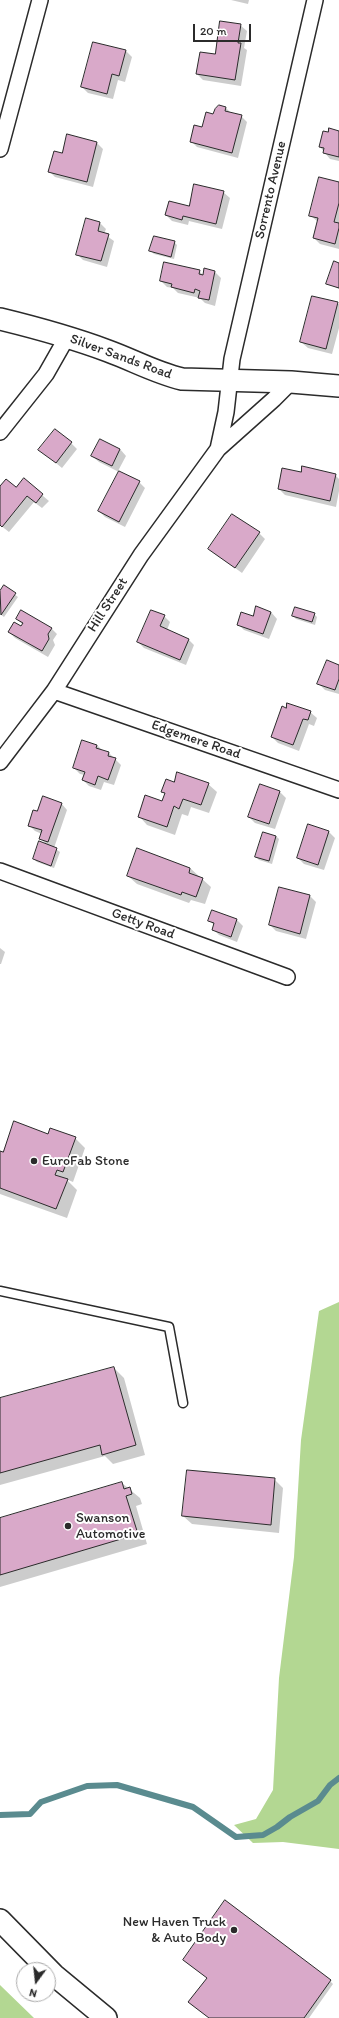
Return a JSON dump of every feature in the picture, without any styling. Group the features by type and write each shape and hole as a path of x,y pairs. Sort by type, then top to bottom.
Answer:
{"main road":[{"name":"Silver Sands Road","path":"0,319 67,337 110,352 165,375 182,379 291,382 339,386"},
{"path":"0,1920 54,1975 106,2018"}],"street":[{"path":"0,146 40,0"},
{"name":"Sorrento Avenue","path":"230,381 232,359 315,0"},
{"path":"0,432 46,374 67,337"},
{"name":"Hill Street","path":"218,449 226,412 230,381"},
{"name":"Hill Street","path":"0,762 54,690 141,555 218,449 274,400 291,382"},
{"name":"Edgemere Road","path":"54,690 339,790"},
{"name":"Getty Road","path":"0,871 287,977"}],"lane":[{"path":"0,1291 169,1327 183,1403"}],"green space":[{"path":"339,1302 339,1849 283,1842 253,1843 234,1825 256,1819 273,1790 279,1678 294,1557 301,1440 319,1311"},
{"path":"0,1985 34,2018 0,2018"}],"building":[{"path":"220,21 241,24 238,43 241,43 235,80 196,74 200,52 215,54"},
{"path":"93,42 126,50 119,76 112,74 107,94 81,87"},
{"path":"219,105 226,107 225,111 242,115 232,153 190,142 194,125 202,127 206,112 213,114"},
{"path":"329,128 339,131 339,157 323,153 324,148 319,147 323,131 328,132"},
{"path":"67,134 97,142 87,182 48,172 54,151 62,153"},
{"path":"319,177 339,182 339,203 334,222 339,223 339,228 335,244 313,238 318,218 309,216"},
{"path":"194,184 224,191 216,224 183,216 182,220 165,215 169,201 189,206"},
{"path":"86,218 100,222 98,231 109,234 101,261 76,255"},
{"path":"154,236 175,241 171,257 149,251"},
{"path":"334,261 339,263 339,288 326,284"},
{"path":"164,262 200,270 199,274 203,275 204,268 215,271 209,300 198,298 200,291 195,289 194,293 171,287 172,284 160,281"},
{"path":"312,296 338,302 326,349 300,342"},
{"path":"55,429 72,442 56,463 38,450"},
{"path":"100,439 120,449 112,466 91,456"},
{"path":"302,466 336,474 330,501 278,489 282,468 301,472"},
{"path":"119,471 140,481 119,522 98,511"},
{"path":"24,478 43,494 36,503 27,496 2,527 0,525 0,486 6,479 16,487"},
{"path":"232,514 260,532 235,568 208,549"},
{"path":"4,585 16,593 1,615 0,591"},
{"path":"256,606 271,612 263,634 237,625 241,612 253,616"},
{"path":"295,607 315,613 312,622 292,616"},
{"path":"21,610 52,628 48,634 49,639 42,651 8,632 14,622 21,626 23,623 16,619"},
{"path":"151,610 165,615 160,626 189,639 180,660 137,642"},
{"path":"327,660 339,665 339,679 335,690 317,684"},
{"path":"287,703 311,711 308,720 303,719 293,745 271,737 282,706 286,708"},
{"path":"82,740 97,745 96,748 109,752 108,756 116,758 108,780 98,776 95,785 82,780 85,772 73,768"},
{"path":"177,772 209,783 201,805 183,799 179,809 174,806 167,827 138,817 145,795 162,801 165,793 161,792 166,779 174,782"},
{"path":"260,784 280,791 269,824 248,817"},
{"path":"43,796 62,803 48,842 39,839 42,830 28,826 33,810 37,811"},
{"path":"308,824 329,831 318,865 297,858"},
{"path":"263,832 276,836 269,861 255,857"},
{"path":"39,841 57,848 51,866 33,859"},
{"path":"137,848 190,868 189,873 203,878 196,897 182,892 181,895 127,876"},
{"path":"279,887 310,895 300,934 269,925"},
{"path":"212,910 237,919 231,937 212,930 214,923 208,921"},
{"name":"EuroFab Stone","path":"14,1121 48,1134 50,1128 76,1137 63,1172 57,1170 55,1175 68,1179 56,1209 0,1188 0,1151 3,1152"},
{"path":"114,1367 136,1445 102,1455 100,1445 0,1473 0,1398"},
{"path":"187,1470 275,1478 271,1525 182,1516"},
{"name":"Swanson Automotive","path":"122,1482 124,1489 130,1487 132,1494 126,1496 138,1534 0,1575 0,1518"},
{"name":"New Haven Truck & Auto Body","path":"225,1900 331,1980 304,2018 209,2018 188,2002 207,1978 183,1960"}],"waterway":[{"path":"0,1815 30,1814 41,1802 87,1786 117,1785 193,1807 236,1837 263,1835 318,1801 330,1785 339,1778"}],"place":[{"name":"EuroFab Stone","path":"34,1161"},
{"name":"Swanson Automotive","path":"68,1526"},
{"name":"New Haven Truck & Auto Body","path":"234,1930"}]}
